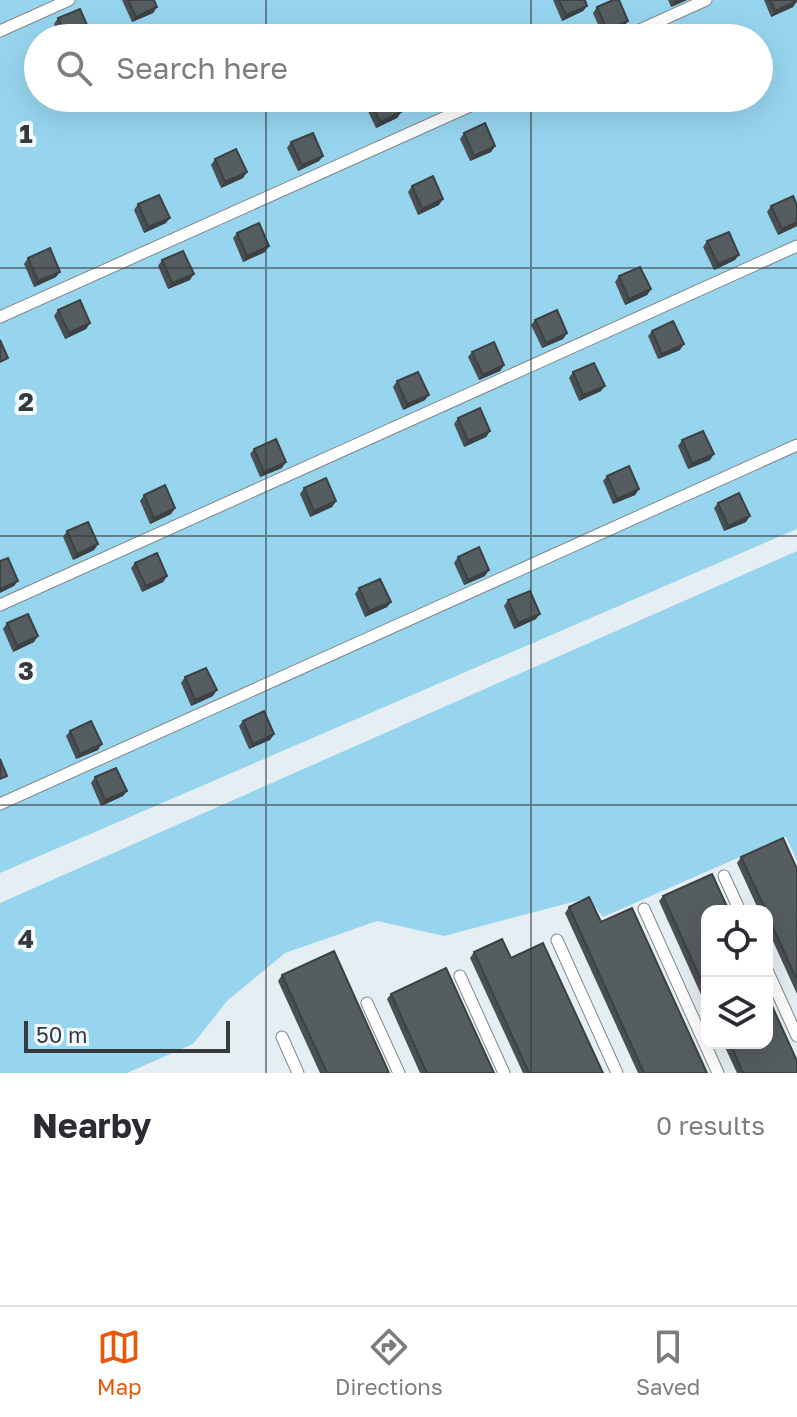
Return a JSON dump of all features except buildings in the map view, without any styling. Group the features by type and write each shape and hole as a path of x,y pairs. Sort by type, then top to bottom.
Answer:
{"lane":[{"path":"0,31 69,0"},
{"path":"653,24 706,0"},
{"path":"0,317 457,112"},
{"path":"0,605 797,246"},
{"path":"0,804 797,445"},
{"path":"724,876 737,905"},
{"path":"644,909 718,1073"},
{"path":"557,940 617,1073"},
{"path":"460,976 504,1073"},
{"path":"770,977 797,1036"},
{"path":"367,1003 399,1073"},
{"path":"282,1037 298,1073"}],"shaded area":[{"path":"0,0 797,0 797,529 0,873"},
{"path":"797,551 797,861 786,837 603,917 588,898 444,936 377,921 285,953 227,1001 193,1044 127,1073 0,1073 0,903"}]}
